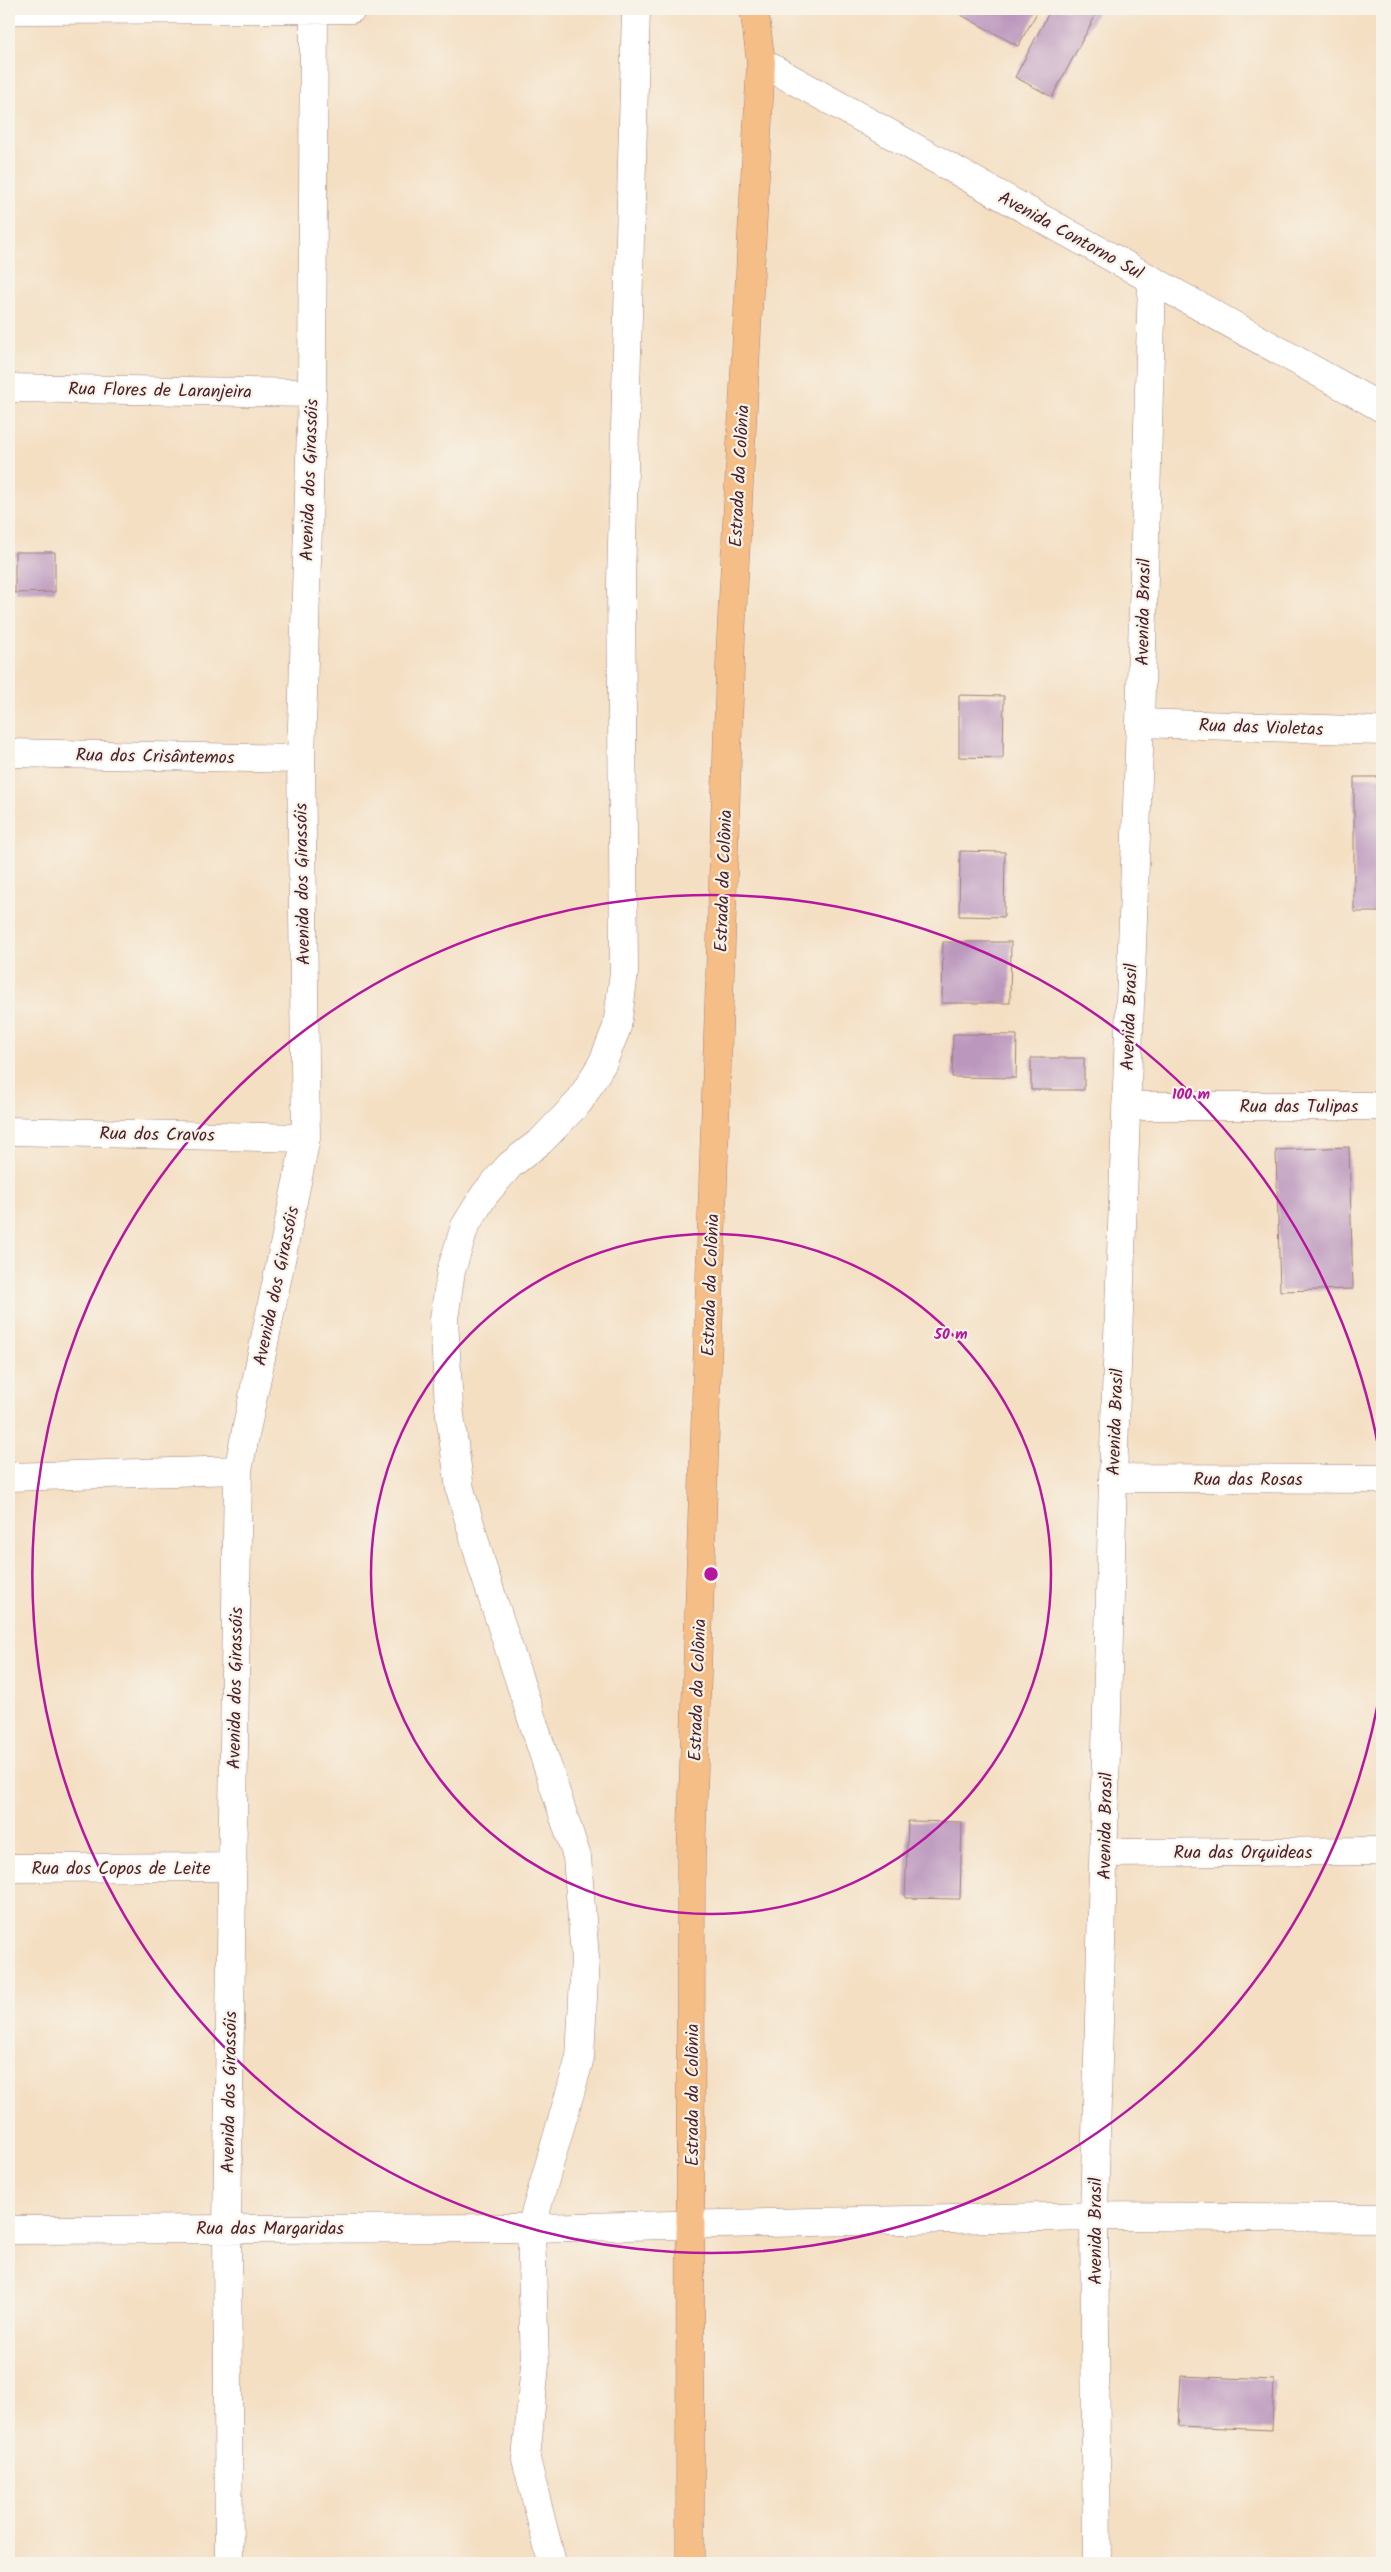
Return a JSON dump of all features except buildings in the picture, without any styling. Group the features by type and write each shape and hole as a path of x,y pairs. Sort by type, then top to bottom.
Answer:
{"main road":[{"name":"Estrada da Colônia","path":"690,2563 693,1798 731,637 761,62 754,9"}],"street":[{"name":"Avenida dos Girassóis","path":"229,2563 227,2228 238,1470 306,1138 301,759 312,393 314,9"},
{"path":"9,10 352,9"},
{"path":"552,2563 526,2459 535,2365 531,2228 580,2058 585,1958 577,1857 483,1569 460,1489 449,1407 444,1319 450,1271 465,1226 485,1194 510,1165 541,1141 579,1102 603,1062 617,1027 624,972 621,582 636,9"},
{"name":"Avenida Contorno Sul","path":"761,62 1382,408"},
{"name":"Avenida Brasil","path":"1096,2563 1094,2216 1105,1853 1113,1478 1140,723 1152,280"},
{"name":"Rua Flores de Laranjeira","path":"9,388 312,393"},
{"name":"Rua das Violetas","path":"1140,723 1382,731"},
{"name":"Rua dos Crisântemos","path":"9,753 301,759"},
{"name":"Rua das Tulipas","path":"1126,1106 1382,1106"},
{"name":"Rua dos Cravos","path":"9,1130 306,1138"},
{"path":"9,1477 238,1470"},
{"name":"Rua das Rosas","path":"1113,1478 1382,1479"},
{"name":"Rua das Orquideas","path":"1105,1853 1382,1851"},
{"name":"Rua dos Copos de Leite","path":"9,1868 233,1867"},
{"name":"Rua das Margaridas","path":"9,2230 531,2228 1094,2216 1382,2218"}]}
